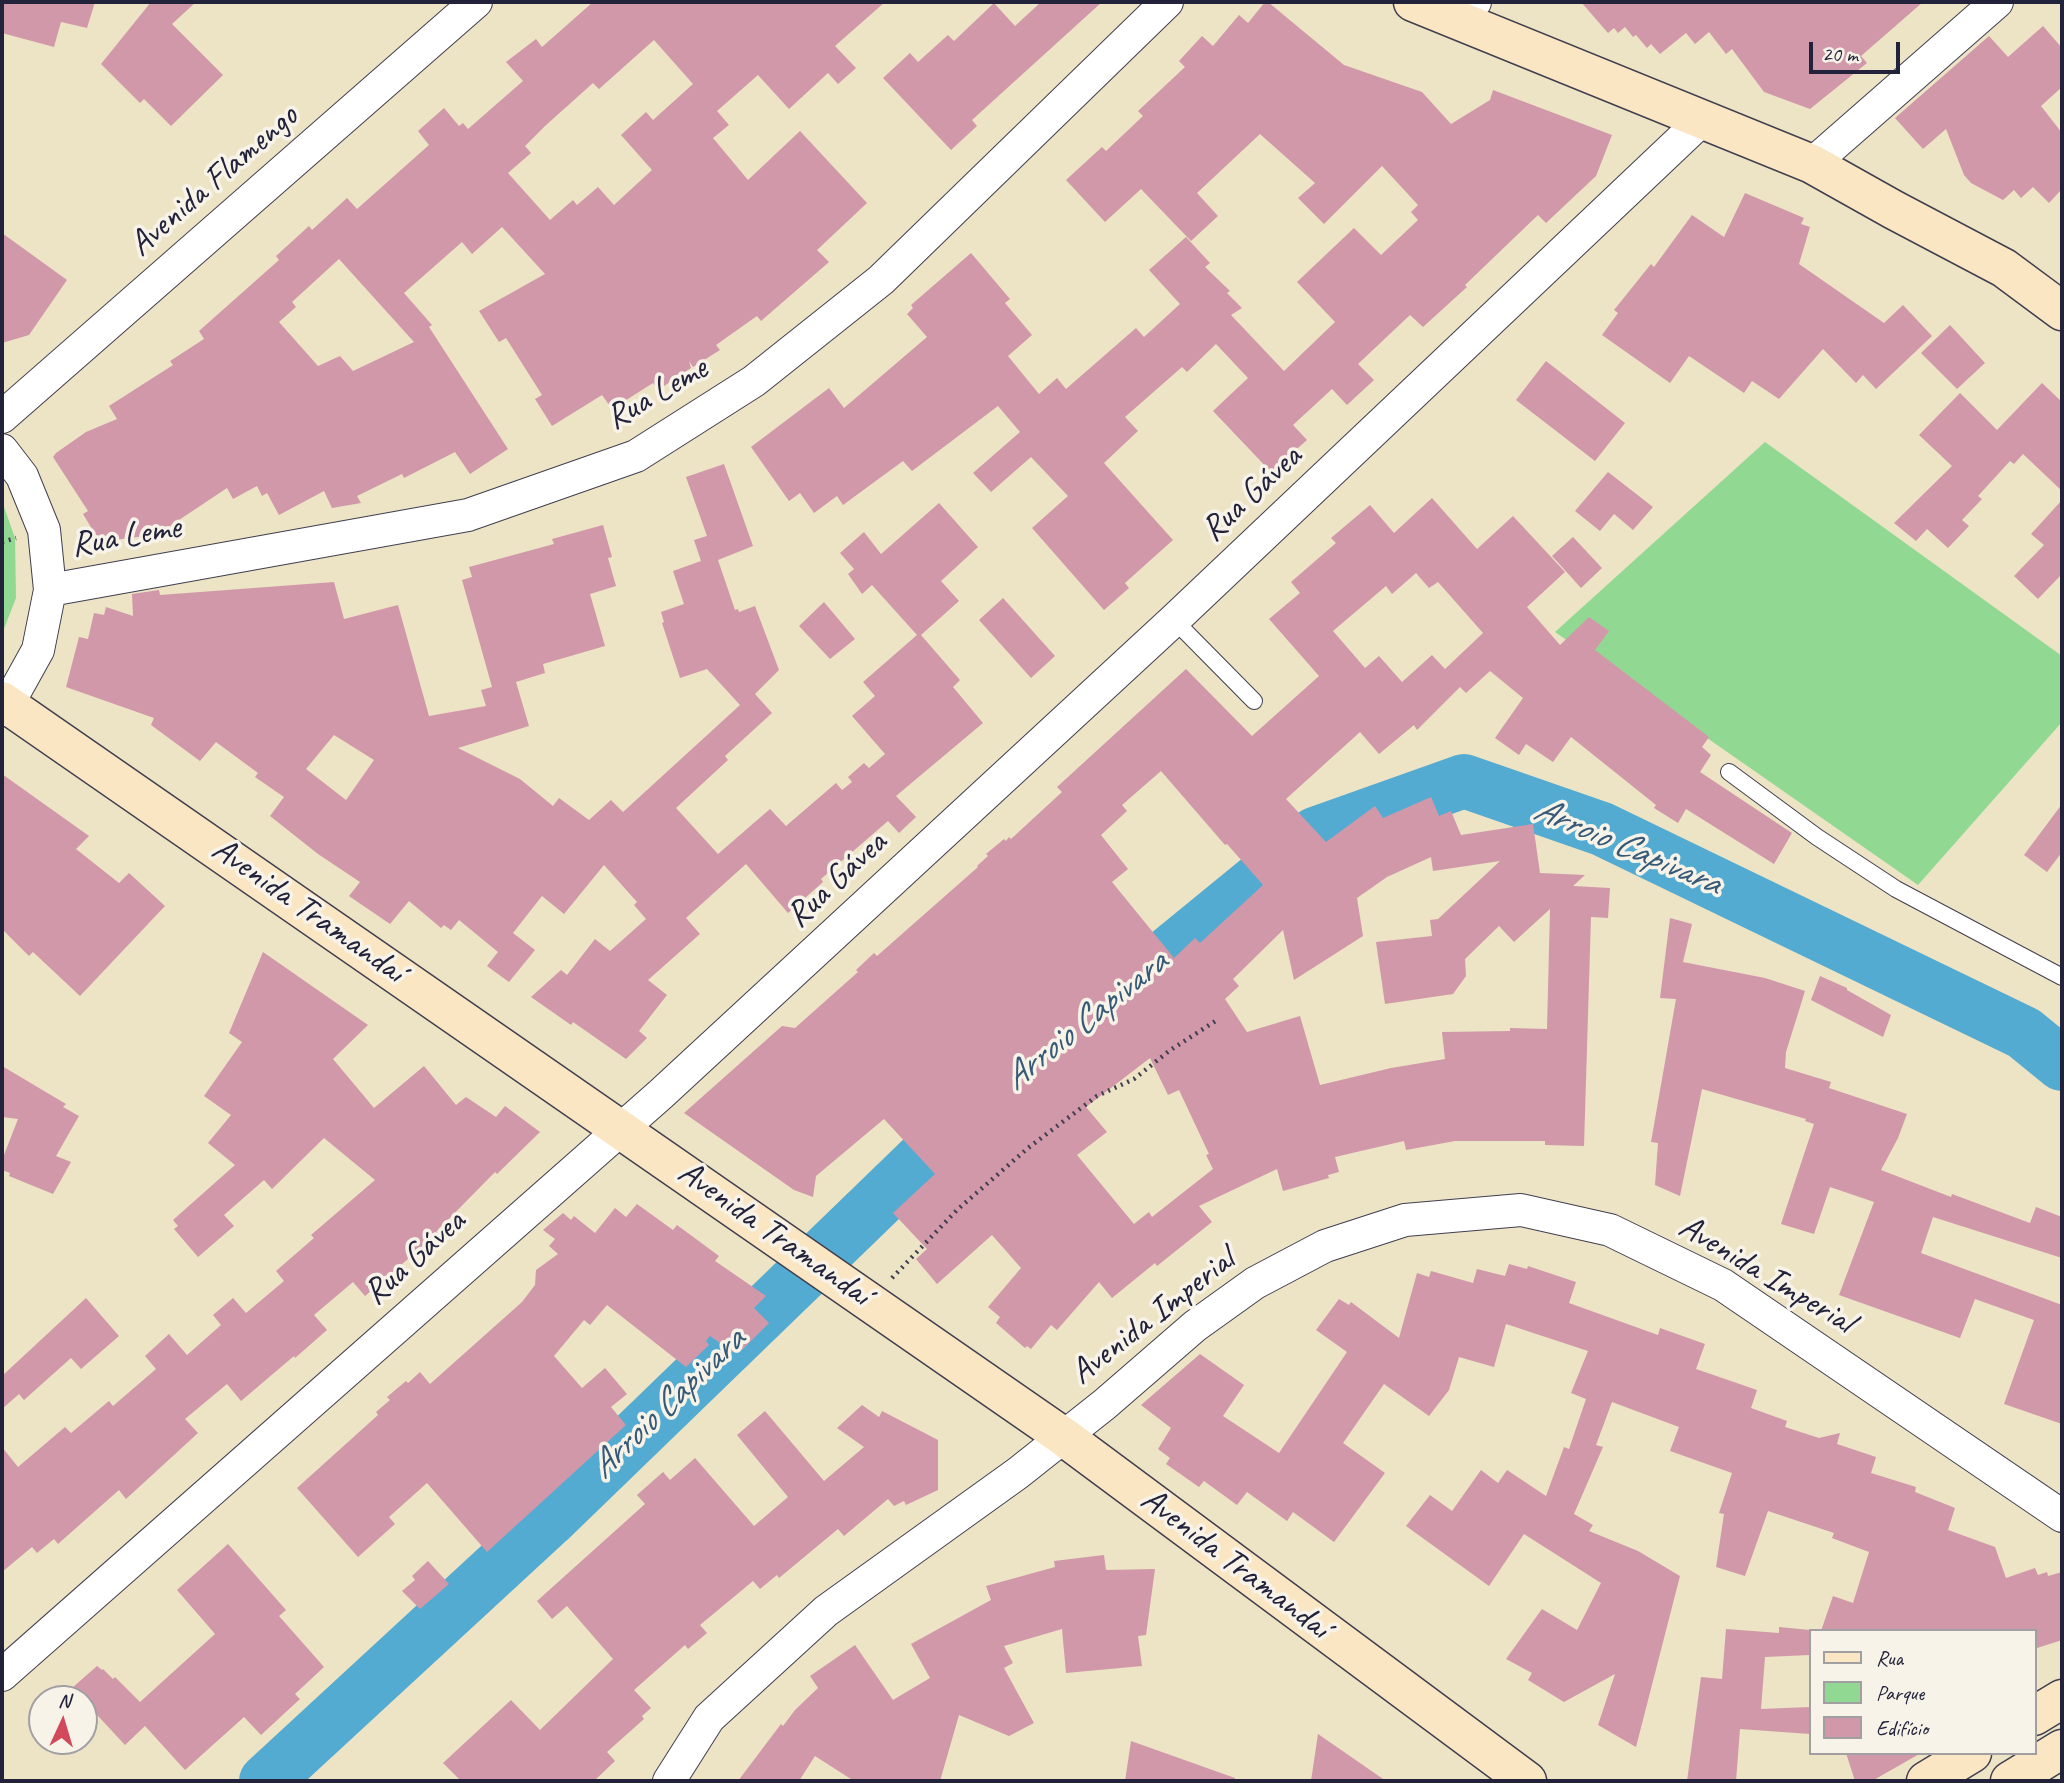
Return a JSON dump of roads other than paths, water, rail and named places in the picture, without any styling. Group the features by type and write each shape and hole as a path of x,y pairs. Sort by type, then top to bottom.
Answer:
{"main road":[{"path":"1413,2 1466,10 1812,164 2004,268 2062,311"},
{"name":"Avenida Tramandaí","path":"3,702 1064,1437 1527,1781"},
{"path":"2036,1715 2062,1699"},
{"path":"2010,1781 2062,1749"},
{"path":"1926,1781 1969,1755"}],"street":[{"name":"Avenida Flamengo","path":"2,417 476,2"},
{"name":"Rua Leme","path":"50,590 468,515 636,456 754,381 881,281 1167,2"},
{"path":"1812,164 1997,2"},
{"name":"Rua Gávea","path":"2,1675 662,1094 1174,620 1704,118"},
{"path":"2,450 22,476 44,530 50,590 38,650 3,702"},
{"name":"Avenida Imperial","path":"669,1781 709,1718 826,1611 1018,1473 1105,1404 1195,1326 1255,1283 1325,1246 1405,1220 1521,1210 1610,1230 1723,1285 2062,1516"}],"lane":[{"path":"1174,620 1254,701"},
{"path":"1729,772 1817,837 1896,889 2062,977"}],"waterway":[{"name":"Arroio Capivara","path":"1112,1000 1315,834 1464,781 1602,829 2024,1033 2062,1064"},
{"name":"Arroio Capivara","path":"266,1781 549,1520 951,1131 978,1109"}]}
